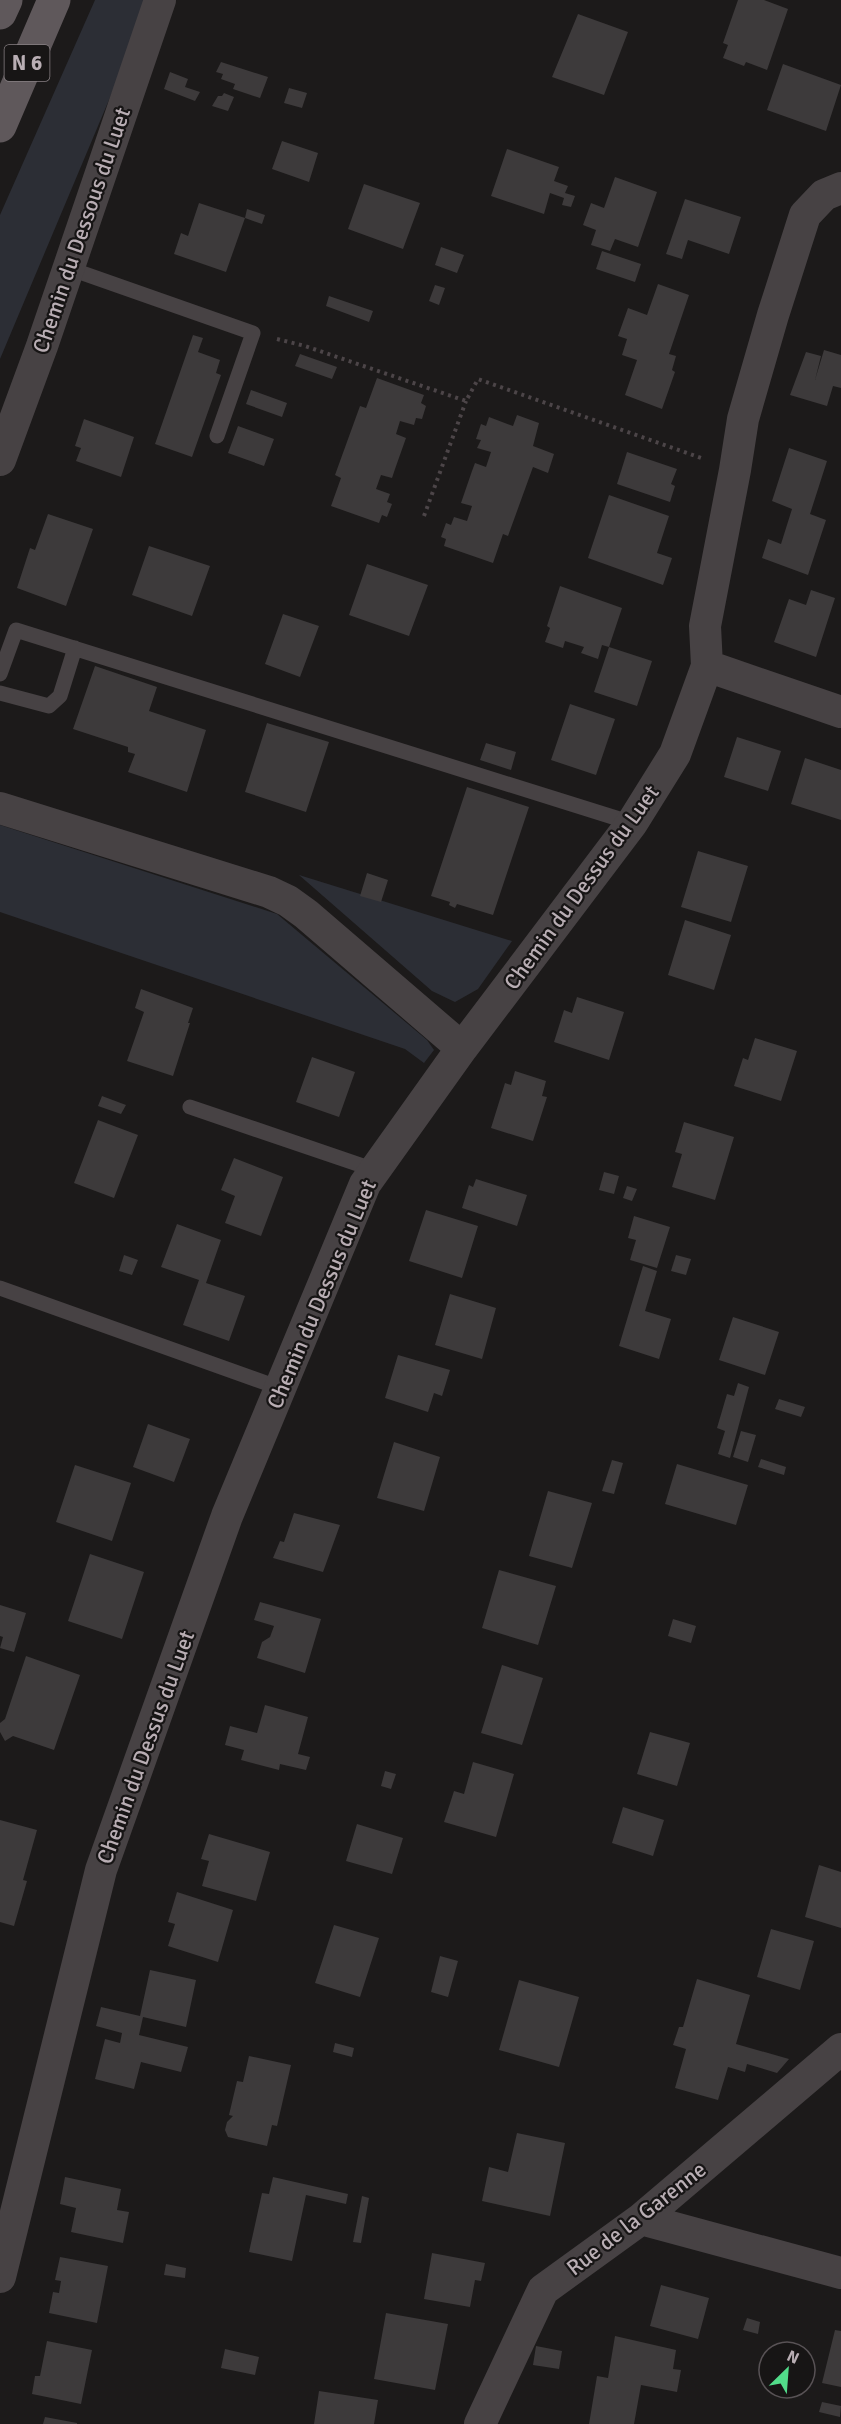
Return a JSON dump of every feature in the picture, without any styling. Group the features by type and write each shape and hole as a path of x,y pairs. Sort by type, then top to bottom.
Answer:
{"main road":[{"name":"N 6","path":"0,13 6,0"},
{"name":"N 6","path":"0,126 54,0"}],"street":[{"name":"Chemin du Dessous du Luet","path":"0,460 160,0"},
{"name":"Chemin du Dessus du Luet","path":"0,2277 101,1870 227,1516 365,1184 462,1048 632,823 675,754 707,666 705,626 743,419 805,215 824,195 841,188"},
{"path":"707,666 841,712"},
{"path":"0,808 269,892 288,901 462,1048"},
{"name":"Rue de la Garenne","path":"480,2424 543,2290 641,2219 841,2049"},
{"path":"641,2219 841,2273"}],"lane":[{"path":"68,268 253,333 217,436"},
{"path":"0,674 16,630 632,823"},
{"path":"0,693 49,706 60,696 75,648"},
{"path":"190,1107 375,1170"},
{"path":"0,1288 280,1388"}],"path":[{"path":"253,333 305,346 466,401"},
{"path":"424,516 466,401 478,379 735,470"}],"shaded area":[{"path":"95,0 151,0 0,359 0,215"},
{"path":"0,825 277,914 427,1040 434,1050 424,1063 405,1049 0,912"},
{"path":"299,875 512,941 478,989 455,1002 432,991"}],"building":[{"path":"738,0 764,0 788,9 767,70 746,62 744,66 723,58 728,45 723,43"},
{"path":"578,14 628,32 604,95 552,77"},
{"path":"221,62 268,77 260,98 233,89 235,84 221,79 223,74 216,72"},
{"path":"783,64 841,85 826,131 767,110"},
{"path":"170,72 188,79 185,87 200,92 195,101 164,89"},
{"path":"289,88 307,93 302,108 284,103"},
{"path":"224,93 234,97 228,111 212,106 218,96"},
{"path":"282,141 318,153 309,182 272,169"},
{"path":"507,149 559,167 554,181 568,186 565,193 575,196 571,207 562,205 564,198 550,193 544,214 491,196"},
{"path":"615,177 657,192 638,247 615,239 610,251 591,245 596,230 583,225 591,203 604,208"},
{"path":"364,184 420,203 403,249 348,229"},
{"path":"685,199 741,217 729,254 688,240 682,259 666,254"},
{"path":"199,203 245,218 226,272 174,254 181,233 188,236"},
{"path":"247,209 265,215 262,224 245,218"},
{"path":"441,247 464,255 457,273 435,265"},
{"path":"602,251 641,264 635,282 596,269"},
{"path":"658,284 689,295 669,354 676,356 672,370 675,372 662,409 625,395 637,360 622,355 627,339 618,336 628,308 647,315"},
{"path":"435,285 445,288 439,305 429,301"},
{"path":"329,296 373,311 369,322 326,306"},
{"path":"193,335 203,338 198,352 220,360 216,373 221,375 192,457 155,444"},
{"path":"824,350 841,355 841,388 833,386 827,406 790,395 806,352 821,356 815,380"},
{"path":"300,354 337,367 332,379 295,366"},
{"path":"377,378 424,395 421,403 426,406 422,419 416,418 414,425 400,421 396,434 406,438 392,478 381,475 376,489 390,494 387,502 392,504 387,517 382,515 379,523 331,506 341,478 335,475 360,406 366,408"},
{"path":"251,390 287,403 282,417 246,404"},
{"path":"517,415 539,423 533,446 554,454 548,473 533,467 508,536 503,534 493,563 444,546 446,539 441,537 446,523 451,525 454,517 467,521 472,506 461,503 475,463 486,467 491,452 477,448 481,440 476,439 481,424 486,426 489,417 513,426"},
{"path":"84,419 134,437 121,477 76,461 81,448 75,446"},
{"path":"238,426 274,439 264,466 228,453"},
{"path":"789,448 827,461 810,514 826,520 808,575 762,558 768,539 781,544 792,509 772,501"},
{"path":"627,452 677,469 671,484 675,486 670,502 617,484"},
{"path":"609,495 669,516 657,553 672,558 663,585 588,558"},
{"path":"48,514 93,529 66,606 17,588 30,548 35,550"},
{"path":"149,546 210,566 192,616 132,595"},
{"path":"367,564 428,585 409,636 349,615"},
{"path":"560,586 622,608 609,647 602,645 598,659 581,653 584,647 565,641 563,648 545,642 550,628 547,626"},
{"path":"811,590 835,598 816,657 774,642 789,599 806,605"},
{"path":"283,614 319,626 300,677 265,664"},
{"path":"609,647 652,661 637,706 594,692"},
{"path":"95,666 157,687 149,711 206,730 187,792 128,772 135,754 128,752 128,747 73,729"},
{"path":"570,704 615,719 596,775 551,760"},
{"path":"267,723 329,742 306,812 245,792"},
{"path":"737,737 781,751 768,791 724,777"},
{"path":"486,743 516,752 511,770 480,760"},
{"path":"805,758 841,770 841,820 791,804"},
{"path":"467,787 529,807 493,915 457,904 455,908 449,905 450,902 431,896"},
{"path":"698,851 748,866 731,922 681,907"},
{"path":"367,873 388,880 381,902 360,896"},
{"path":"685,920 731,935 714,990 668,975"},
{"path":"141,989 193,1008 173,1076 127,1061 144,1012 135,1008"},
{"path":"577,997 624,1012 609,1060 554,1042 564,1010 572,1013"},
{"path":"755,1038 797,1051 781,1101 734,1086 743,1058 748,1060"},
{"path":"312,1057 355,1072 339,1117 296,1102"},
{"path":"515,1071 546,1081 542,1096 547,1097 533,1141 491,1128 505,1083 511,1085"},
{"path":"102,1096 126,1105 121,1114 98,1106"},
{"path":"98,1120 138,1135 114,1198 74,1183"},
{"path":"684,1122 734,1137 715,1200 672,1187 682,1154 675,1152"},
{"path":"234,1158 283,1177 261,1236 225,1223 235,1196 221,1190"},
{"path":"604,1172 619,1176 614,1194 599,1190"},
{"path":"476,1179 527,1195 517,1226 462,1208 469,1185 473,1187"},
{"path":"627,1186 637,1189 632,1201 623,1198"},
{"path":"426,1210 478,1226 462,1278 409,1261"},
{"path":"634,1216 670,1227 657,1268 630,1260 636,1240 628,1238"},
{"path":"177,1224 221,1240 206,1283 245,1296 229,1341 183,1325 199,1280 161,1267"},
{"path":"124,1255 138,1260 132,1275 119,1271"},
{"path":"676,1255 691,1259 686,1275 671,1271"},
{"path":"643,1266 657,1271 645,1311 671,1319 659,1359 619,1346"},
{"path":"450,1294 496,1308 482,1359 435,1345"},
{"path":"733,1317 779,1332 765,1375 719,1360"},
{"path":"398,1355 450,1370 442,1396 434,1393 428,1412 385,1398"},
{"path":"738,1383 749,1387 730,1458 718,1454 725,1431 717,1428 727,1394 734,1396"},
{"path":"779,1399 805,1407 801,1417 775,1409"},
{"path":"148,1424 190,1439 174,1482 133,1467"},
{"path":"741,1431 756,1435 748,1462 733,1457"},
{"path":"394,1442 440,1457 424,1511 377,1498"},
{"path":"761,1459 786,1467 784,1475 758,1467"},
{"path":"612,1460 623,1463 614,1494 602,1491"},
{"path":"677,1464 748,1485 736,1525 665,1504"},
{"path":"75,1465 131,1483 112,1541 56,1522"},
{"path":"548,1491 592,1503 572,1568 529,1556"},
{"path":"294,1513 340,1525 323,1572 273,1558 280,1541 284,1542"},
{"path":"90,1554 144,1572 122,1639 68,1621"},
{"path":"499,1570 556,1586 538,1645 482,1628"},
{"path":"260,1602 321,1619 305,1673 257,1658 262,1642 270,1637 274,1626 254,1620"},
{"path":"0,1605 26,1613 14,1652 0,1648 3,1637 0,1636"},
{"path":"673,1619 696,1626 691,1643 668,1636"},
{"path":"26,1656 80,1675 54,1750 13,1736 5,1741 0,1732 0,1723 5,1719"},
{"path":"502,1665 543,1678 522,1745 481,1733"},
{"path":"265,1705 308,1717 298,1754 310,1757 306,1770 280,1764 279,1770 241,1760 244,1750 225,1745 230,1726 257,1733"},
{"path":"650,1732 690,1743 677,1786 637,1774"},
{"path":"473,1762 514,1774 496,1837 444,1822 454,1791 464,1794"},
{"path":"385,1771 396,1774 391,1789 381,1786"},
{"path":"623,1807 664,1820 653,1856 612,1843"},
{"path":"0,1820 37,1830 23,1880 27,1881 14,1926 0,1922"},
{"path":"357,1824 403,1838 392,1874 346,1861"},
{"path":"209,1834 270,1852 256,1901 202,1886 209,1861 201,1859"},
{"path":"819,1865 841,1872 841,1928 805,1917"},
{"path":"177,1892 233,1910 218,1962 168,1946 175,1924 168,1922"},
{"path":"334,1925 379,1938 360,1997 315,1983"},
{"path":"771,1929 814,1941 800,1990 757,1977"},
{"path":"440,1956 458,1961 448,1997 431,1992"},
{"path":"150,1970 196,1980 186,2027 143,2017 139,2035 188,2047 181,2072 141,2062 134,2089 95,2079 105,2039 120,2043 122,2033 96,2026 101,2007 140,2016"},
{"path":"697,1979 750,1995 736,2044 789,2059 777,2073 747,2064 745,2072 728,2067 718,2100 675,2088 686,2049 673,2045 679,2027 683,2027"},
{"path":"519,1980 579,1997 559,2067 499,2050"},
{"path":"335,2043 354,2048 352,2057 333,2052"},
{"path":"249,2056 291,2065 277,2126 272,2125 267,2146 228,2137 225,2130 227,2122 233,2116 229,2115 237,2081 243,2082"},
{"path":"517,2133 565,2143 550,2216 482,2201 489,2167 508,2172"},
{"path":"65,2177 121,2189 117,2210 129,2212 123,2243 71,2232 76,2208 60,2204"},
{"path":"273,2177 348,2194 346,2204 306,2195 292,2261 249,2252 262,2193 269,2194"},
{"path":"362,2196 369,2198 361,2243 353,2242"},
{"path":"432,2253 485,2263 481,2281 475,2280 470,2307 424,2299"},
{"path":"60,2257 108,2266 97,2323 49,2313 53,2292 59,2293 61,2281 55,2280"},
{"path":"166,2264 186,2268 185,2278 164,2275"},
{"path":"661,2285 709,2298 698,2339 650,2326"},
{"path":"386,2313 448,2324 435,2390 374,2379"},
{"path":"747,2318 760,2322 758,2334 743,2330"},
{"path":"835,2330 841,2331 841,2387 822,2383"},
{"path":"615,2336 676,2350 673,2369 681,2370 677,2392 641,2385 634,2424 589,2424 597,2376 608,2378"},
{"path":"47,2341 92,2350 81,2404 32,2394 35,2376 40,2376"},
{"path":"536,2346 562,2351 559,2369 533,2365"},
{"path":"225,2349 259,2357 255,2375 221,2368"},
{"path":"319,2391 378,2400 374,2424 314,2424"},
{"path":"822,2402 841,2406 840,2417 819,2412"},
{"path":"45,2417 77,2423 77,2424 43,2424"}]}
